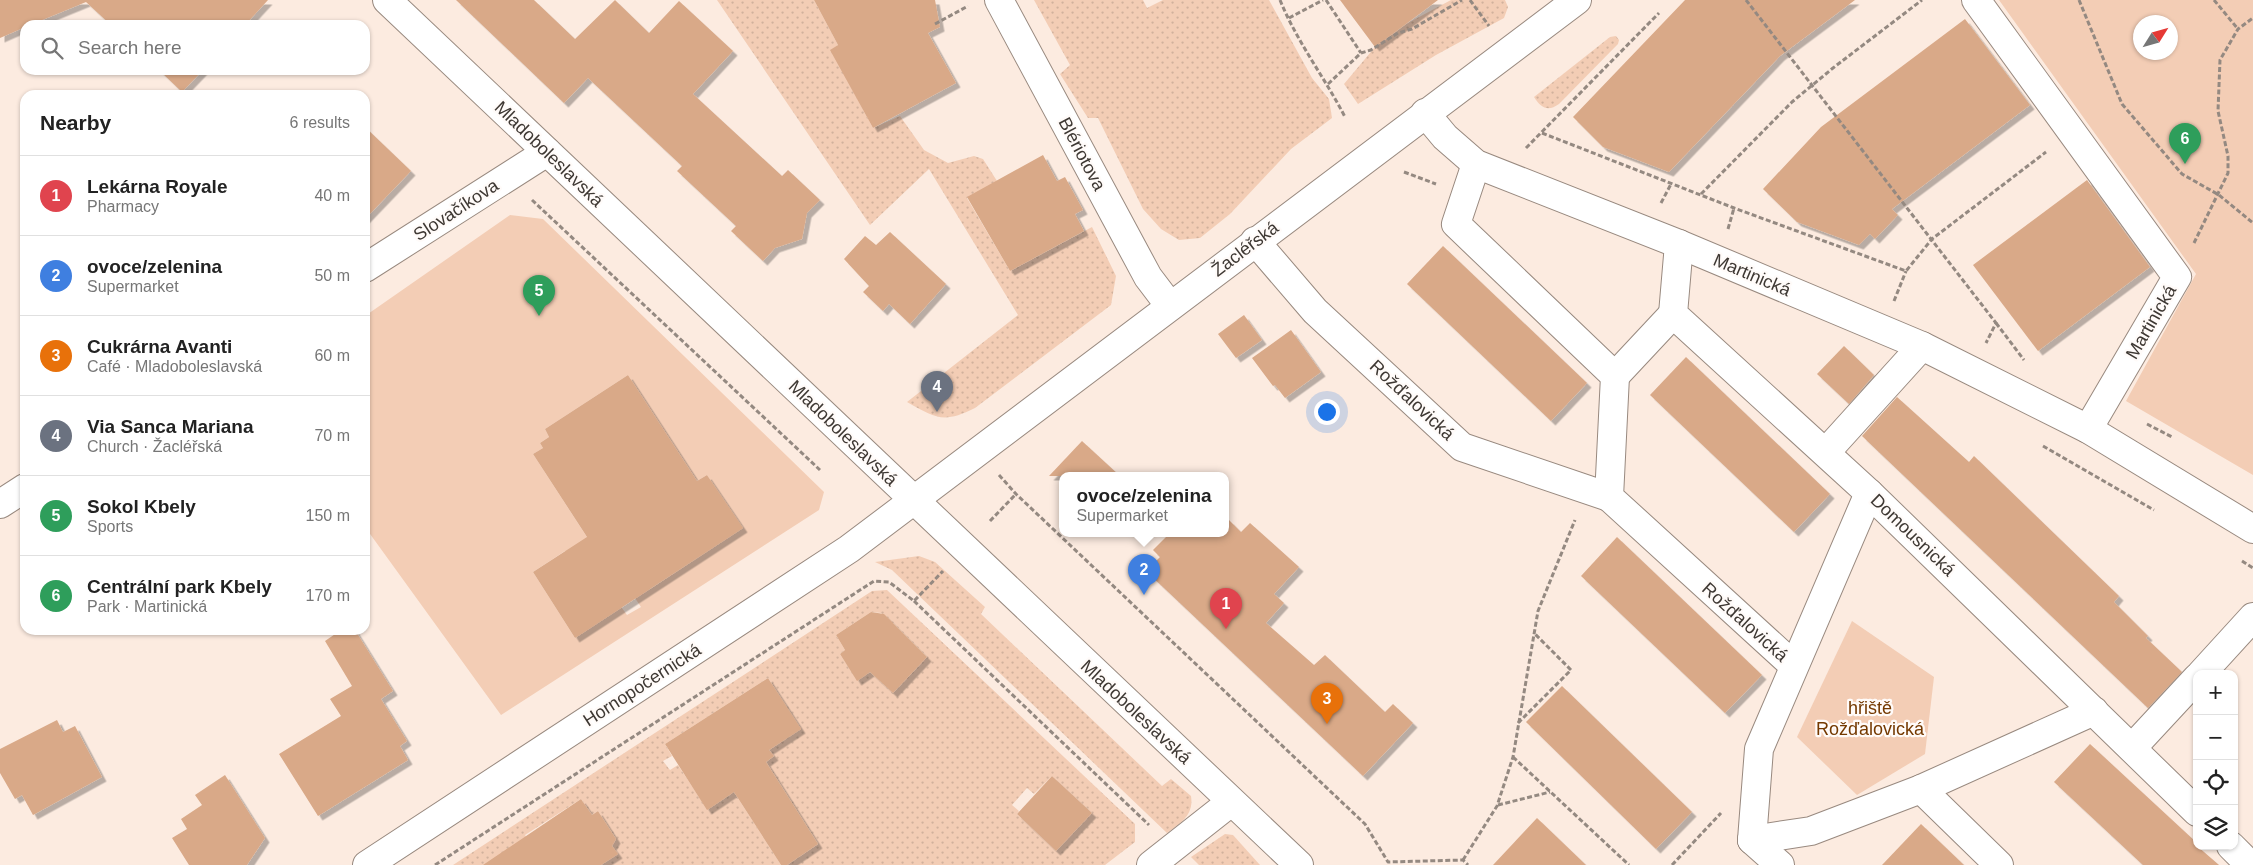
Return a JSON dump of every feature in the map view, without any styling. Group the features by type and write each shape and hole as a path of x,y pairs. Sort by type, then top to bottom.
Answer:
{"street":[{"name":"Mladoboleslavská","path":"388,0 1299,865"},
{"name":"Žacléřská","path":"913,500 1577,0"},
{"name":"Martinická","path":"1976,0 2176,277 2088,429"},
{"name":"Blériotova","path":"987,1 1148,277 1170,306"},
{"name":"Martinická","path":"1425,113 1445,137 1476,164 1679,244 1922,346 2088,429 2253,529"},
{"name":"Slovačíkova","path":"370,265 547,152"},
{"path":"1476,164 1456,224 1615,376"},
{"name":"Rožďalovická","path":"1255,242 1315,311 1462,447 1598,493 1793,666"},
{"path":"1598,493 1615,376 1674,314 1679,244"},
{"name":"Domousnická","path":"1674,314 1826,452 2193,808"},
{"path":"1826,452 1922,346"},
{"path":"0,504 20,491"},
{"path":"1752,840 1759,749 1793,666 1869,493"},
{"name":"Hornopočernická","path":"367,865 849,548 913,500"},
{"path":"2205,670 2253,617"},
{"path":"2132,748 2193,682"},
{"path":"1752,840 1811,831 1921,789 2094,711"},
{"path":"1921,789 1999,865"},
{"path":"1151,865 1231,802"},
{"path":"1752,840 1780,865"},
{"path":"2235,850 2250,865"}],"path":[{"path":"1280,0 1304,49 1328,84 1346,117"},
{"path":"1289,18 1325,0 1361,53"},
{"path":"1328,84 1361,53 1371,50 1398,33 1412,28 1462,0"},
{"path":"1470,0 1491,29"},
{"path":"1746,0 1996,323 1973,371"},
{"path":"1701,194 1812,85 1922,0"},
{"path":"2079,0 2122,104 2182,174 2218,195 2253,223"},
{"path":"2214,0 2238,29"},
{"path":"935,24 987,1"},
{"path":"1520,154 1658,13"},
{"path":"2176,277 2228,173 2228,156 2218,111 2220,60 2238,29 2253,18"},
{"path":"1542,133 1734,208 1906,271 1932,238 2072,132"},
{"path":"1664,197 1671,184"},
{"path":"529,198 820,470"},
{"path":"1730,222 1734,208"},
{"path":"2040,444 2159,513"},
{"path":"998,474 1059,535"},
{"path":"1463,860 1497,806 1513,756 1538,611 1598,493"},
{"path":"990,522 1016,494"},
{"path":"1061,537 1365,824 1388,862 1463,860 1468,865"},
{"path":"2236,558 2253,568"},
{"path":"914,601 946,568"},
{"path":"435,865 874,581 889,582 914,601 1155,831"},
{"path":"1518,724 1571,670 1534,633"},
{"path":"1513,756 1629,865"},
{"path":"1497,806 1550,792"},
{"path":"1672,865 1722,812"}],"green space":[{"path":"717,0 814,0 838,45 831,50 873,128 900,116 924,150 948,163 974,156 983,159 997,181 967,198 1010,271 1092,227 1116,276 1111,305 975,408 955,416 940,417 925,412 907,402 1018,315 929,169 870,225"},
{"path":"1034,0 1143,0 1147,8 1163,0 1269,0 1312,78 1329,99 1332,118 1291,149 1230,214 1200,238 1179,240 1161,229 1143,209 1098,118 1088,118 1060,74 1070,65"},
{"path":"1451,0 1505,0 1508,7 1504,18 1436,55 1358,104 1344,84 1375,47 1406,24"},
{"path":"1999,0 2253,0 2253,475 2126,401 2196,274"},
{"path":"1616,36 1619,40 1618,44 1559,104 1551,108 1545,108 1537,101 1534,97 1610,37"},
{"path":"510,215 543,219 824,492 819,510 501,715 370,534 370,313","holes":["628,375 697,481 707,475 742,528 650,589 631,592 641,607 627,615 617,601 575,638 533,572 565,551 596,551 533,454 543,448 540,443 549,437 545,429"]},
{"path":"919,556 935,562 985,607 981,614 1162,786 1171,779 1191,796 1190,808 1182,822 1167,833 892,570 875,562"},
{"path":"887,590 1135,824 1135,842 1105,865 787,865 818,844 766,762 774,756 769,750 800,729 768,678 665,744 672,756 663,761 670,770 678,765 707,809 734,792 781,865 601,865 617,854 612,846 616,839 598,811 592,815 581,799 525,835 536,853 487,865 453,865 872,591","holes":["871,612 881,613 927,657 893,693 870,672 857,680 840,654 845,650 836,635","1052,776 1092,813 1056,851 1017,814 1019,811 1012,805 1027,788 1034,794"]},
{"name":"hřiště Rožďalovická","path":"1852,621 1934,677 1925,754 1857,795 1797,737"},
{"path":"1225,834 1233,835 1260,865 1199,865 1191,857"}],"building":[{"path":"0,0 268,0 250,20 106,20 86,2 42,20 20,20 20,29 0,38"},
{"path":"456,0 534,0 575,39 615,0 649,33 679,1 733,51 693,94 782,176 788,170 820,200 807,213 802,239 775,248 763,261 731,231 736,226 677,171 682,166 588,78 564,103"},
{"path":"814,0 935,0 940,27 928,33 956,83 873,128 830,50 838,45"},
{"path":"1340,0 1438,0 1375,47"},
{"path":"1685,0 1855,0 1780,56 1669,172 1603,147 1573,117"},
{"path":"1965,19 2030,105 1892,209 1898,215 1875,239 1870,234 1859,245 1797,222 1763,189 1821,127"},
{"path":"164,75 198,75 184,90 180,90"},
{"path":"370,132 411,171 370,214"},
{"path":"1043,155 1057,181 1065,177 1083,210 1075,214 1084,231 1010,271 967,197"},
{"path":"2087,180 2150,267 2038,351 1973,265"},
{"path":"890,232 946,284 910,324 889,304 883,311 863,292 869,286 844,259 865,236 876,245"},
{"path":"1443,246 1587,383 1551,421 1407,284"},
{"path":"1244,315 1262,340 1236,358 1218,334"},
{"path":"1291,330 1321,372 1285,398 1275,385 1273,386 1252,358"},
{"path":"1844,346 1874,375 1849,404 1817,374"},
{"path":"1686,357 1830,494 1794,532 1650,395"},
{"path":"628,375 697,481 707,475 743,528 575,638 533,572 587,537 533,454 543,448 540,443 549,437 545,429"},
{"path":"1897,397 1969,462 1974,456 2119,596 2114,602 2148,636 2146,638 2182,672 2148,708 1862,436"},
{"path":"1082,441 1116,472 1059,472 1059,476 1049,476"},
{"path":"1229,520 1241,532 1250,523 1299,567 1274,594 1284,603 1266,623 1314,665 1325,655 1385,712 1393,704 1413,723 1363,776 1146,571 1160,557 1153,550 1166,537 1229,537"},
{"path":"1617,537 1762,675 1725,713 1581,576"},
{"path":"871,612 884,614 927,657 893,693 870,672 857,681 840,654 845,650 836,635"},
{"path":"334,635 358,635 393,691 381,699 407,741 400,746 408,760 318,816 279,754 341,716 330,699 352,686 325,641"},
{"path":"768,678 801,729 769,750 774,756 766,762 818,844 787,865 781,865 734,792 707,810 665,744"},
{"path":"1562,686 1692,812 1656,849 1526,722"},
{"path":"57,720 63,732 75,726 102,777 33,815 22,795 15,799 0,773 0,749"},
{"path":"2090,744 2193,839 2193,850 2202,850 2219,865 2143,865 2054,782"},
{"path":"225,775 265,838 247,865 189,865 172,838 187,829 181,819 202,805 195,795"},
{"path":"1052,776 1092,813 1056,851 1017,814"},
{"path":"581,799 592,815 598,811 616,839 612,846 618,854 601,865 483,865"},
{"path":"1537,818 1586,865 1493,865"},
{"path":"1921,824 1964,865 1882,865"}],"place":[{"name":"Centrální park Kbely","path":"2185,164"},
{"name":"Sokol Kbely","path":"539,316"},
{"name":"Via Sanca Mariana","path":"937,412"},
{"name":"ovoce/zelenina","path":"1144,595"},
{"name":"Lekárna Royale","path":"1226,629"},
{"name":"Cukrárna Avanti","path":"1327,724"}]}
